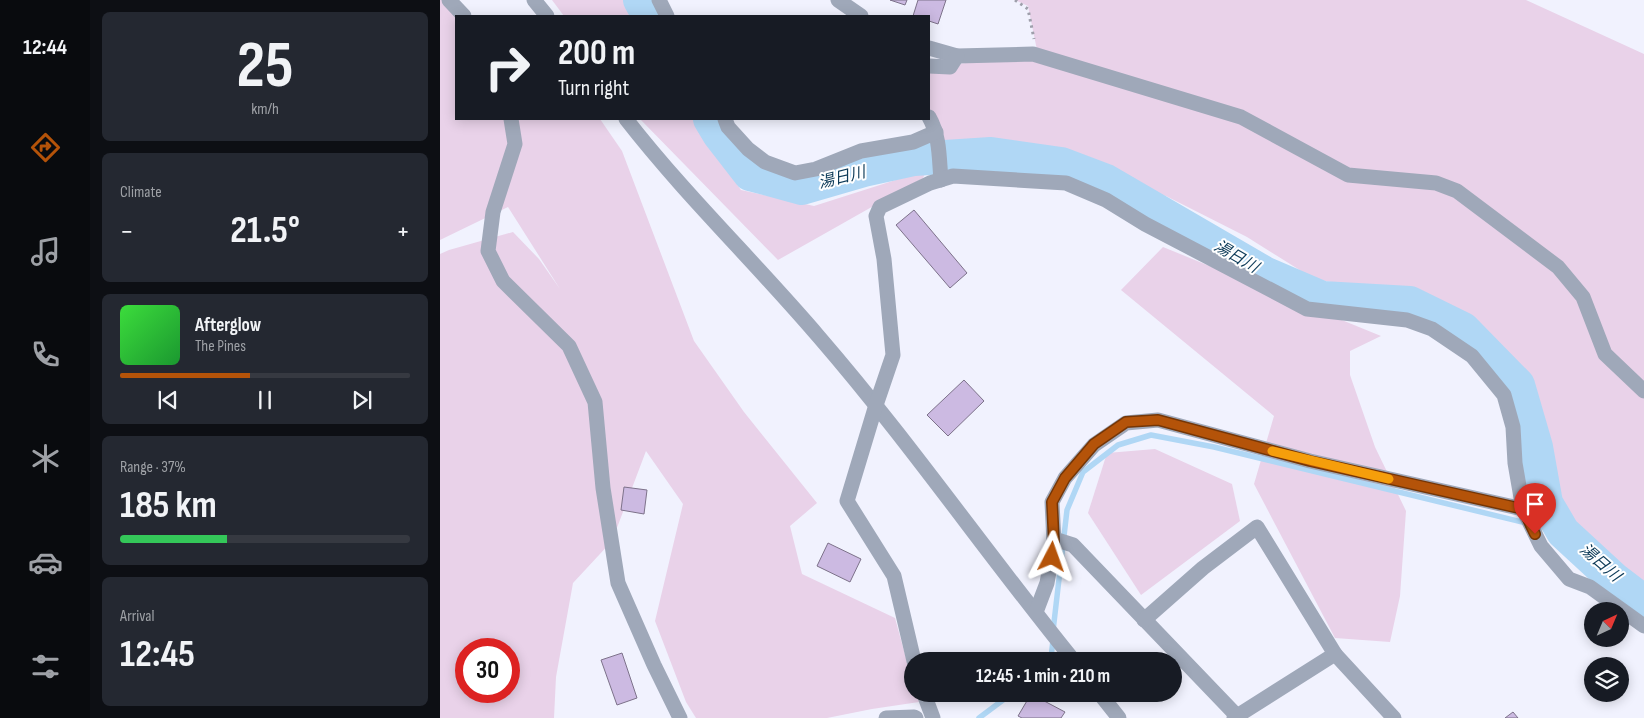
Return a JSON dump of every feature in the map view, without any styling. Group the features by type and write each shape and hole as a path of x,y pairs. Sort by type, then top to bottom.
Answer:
{"street":[{"path":"449,0 463,15"},
{"path":"534,0 546,15"},
{"path":"659,0 666,15"},
{"path":"838,0 860,15"},
{"path":"930,48 957,56 1032,54 1241,117 1348,175 1436,183 1457,191 1558,267 1583,297 1605,354 1644,391"},
{"path":"930,66 950,67 957,56"},
{"path":"930,119 936,132 941,180"},
{"path":"511,120 515,144 493,212 488,251 503,281 569,346 595,402 603,488 618,582 654,665 680,718"},
{"path":"627,120 658,160 818,336 876,405 1067,652"},
{"path":"725,120 728,127 748,148 765,162 795,173 816,169 861,151 913,142 936,132"},
{"path":"912,652 894,576 847,502 893,355 884,259 876,216 880,207 930,183 953,176 1066,183 1106,200 1145,224 1307,309 1407,320 1432,329 1472,356 1504,395 1513,427 1515,463 1523,509 1541,546 1570,580 1590,588 1644,626"},
{"path":"1036,612 1047,583 1054,539 1052,502 1065,478 1094,444 1126,422 1158,420 1310,461 1523,509"},
{"path":"1144,620 1204,568 1257,527 1335,654 1394,718"},
{"path":"1054,539 1073,546 1235,717 1335,654"},
{"path":"927,702 932,718"},
{"path":"1106,702 1119,718"},
{"path":"886,718 916,718"}],"path":[{"path":"1015,0 1028,9 1034,35 1032,54"}],"shaded area":[{"path":"440,0 451,0 456,15 455,120 601,120 622,151 694,341 744,412 817,503 790,526 802,574 895,618 904,652 904,702 919,702 827,718 696,718 686,702 655,621 683,504 646,451 612,541 573,583 556,677 554,718 440,718 440,254 513,232 539,259 560,289 508,207 440,240"},
{"path":"552,0 628,0 636,15 563,15"},
{"path":"1015,0 1526,0 1644,54 1644,588 1563,532 1527,375 1441,301 1314,279 1247,237 1166,196 946,152 930,119 930,67 1038,55 1028,6"},
{"path":"641,120 694,120 741,190 814,206 927,170 923,178 778,260"},
{"path":"1163,247 1381,336 1350,351 1350,375 1375,447 1406,511 1400,596 1390,642 1335,638 1254,484 1274,416 1121,290"},
{"path":"1155,449 1232,484 1240,521 1141,595 1088,513 1107,453"},
{"path":"1604,564 1644,593 1644,627 1629,616 1629,602 1610,602 1598,593"}],"building":[{"path":"890,0 907,0 905,5"},
{"path":"918,0 946,0 938,24 930,21 930,15 913,15"},
{"path":"914,210 967,273 950,288 896,225"},
{"path":"964,380 984,401 948,436 927,415"},
{"path":"624,487 647,490 644,514 621,510"},
{"path":"828,543 861,559 850,582 817,566"},
{"path":"622,653 637,698 617,705 601,660"},
{"path":"1026,702 1046,702 1065,712 1061,718 1022,718 1018,716"},
{"path":"1513,712 1518,718 1505,718"}],"waterway":[{"name":"湯日川","path":"640,0 648,15"},
{"name":"湯日川","path":"711,120 750,174 802,188 864,170 914,159 991,154 1061,164 1106,181 1266,274 1322,298 1410,303 1463,329 1518,385 1536,447 1546,503 1563,532 1614,579 1644,602"},
{"path":"1053,631 1067,510 1083,472 1118,445 1151,435 1214,447 1563,532"},
{"path":"1052,652 1053,640"},
{"path":"979,718 1000,702"}],"slow traffic":[{"path":"1272,451 1389,479"}],"route":[{"path":"1052,557 1054,543 1052,502 1065,478 1094,444 1126,422 1158,420 1310,461 1523,509 1535,534"}]}
